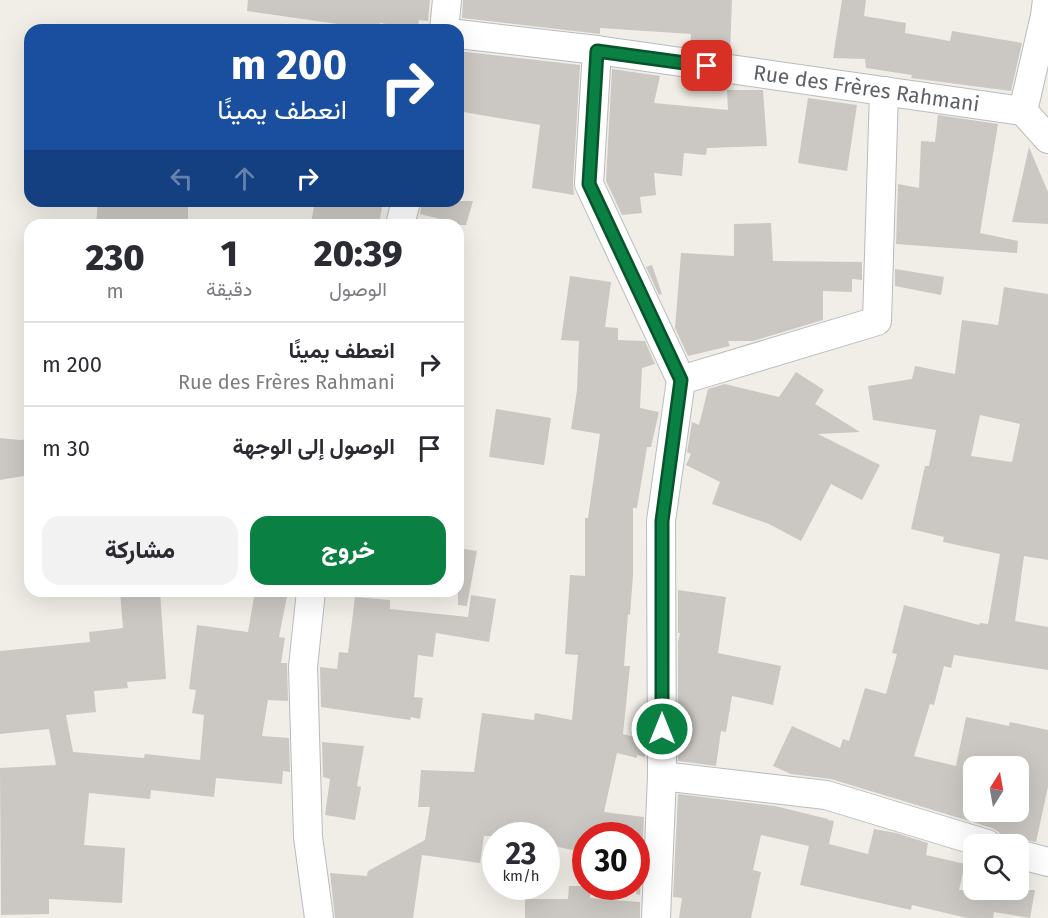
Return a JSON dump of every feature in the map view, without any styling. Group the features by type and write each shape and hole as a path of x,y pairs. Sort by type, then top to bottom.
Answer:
{"street":[{"path":"445,24 447,0"},
{"path":"1047,0 1023,111 1048,139"},
{"name":"Rue des Frères Rahmani","path":"464,35 597,51 1023,111"},
{"path":"597,51 589,184 681,380 662,521 662,776 656,918"},
{"path":"681,380 876,321 884,91"},
{"path":"310,597 303,667 308,837 319,918"},
{"path":"662,776 826,795 963,837"},
{"path":"1029,857 1048,862"}],"building":[{"path":"248,0 430,0 428,21 419,20 419,24 337,24 247,11"},
{"path":"463,0 732,0 730,52 690,47 691,34 600,28 600,34 462,18"},
{"path":"842,0 866,0 864,16 906,23 905,33 950,41 952,31 1022,43 1011,91 911,78 912,75 866,68 865,59 833,58"},
{"path":"464,52 580,65 574,195 532,188 540,125 464,112"},
{"path":"612,69 660,76 654,103 728,110 727,90 763,90 767,146 707,148 706,155 684,153 682,176 654,173 656,195 640,197 642,213 622,215 606,181"},
{"path":"808,98 857,105 847,171 798,163"},
{"path":"938,115 998,124 980,233 1018,241 1017,253 896,244 898,184 919,188 921,141 935,142"},
{"path":"1029,147 1048,192 1048,224 1012,222"},
{"path":"464,201 473,201 466,225 464,225 464,219 440,219 420,214 421,207 464,207"},
{"path":"98,207 188,207 188,219 96,219"},
{"path":"314,207 382,207 380,219 312,219"},
{"path":"771,223 773,261 862,262 862,280 852,279 852,292 823,291 823,320 753,341 728,341 730,346 688,356 675,328 681,253 734,256 734,224"},
{"path":"652,265 662,294 659,295 646,267"},
{"path":"895,269 944,277 941,295 895,286"},
{"path":"570,276 611,282 605,327 618,328 618,340 645,341 655,364 642,368 640,408 659,412 651,447 647,447 637,508 633,508 633,575 624,666 630,666 623,734 645,740 645,757 637,755 637,758 617,753 604,812 644,817 644,822 572,822 572,850 560,847 560,822 482,822 480,863 422,855 413,918 335,918 330,873 367,876 368,871 425,840 430,807 418,807 421,770 474,772 482,713 534,720 535,713 572,720 578,655 565,654 570,575 585,576 585,518 588,518 600,434 571,429 577,390 579,341 561,340"},
{"path":"1004,287 1048,294 1048,560 1024,556 1015,621 1048,627 1048,670 954,655 951,668 944,666 934,705 930,704 914,756 956,766 966,717 1009,726 1010,722 1048,730 1048,787 1036,842 1029,841 1029,834 1000,834 992,828 972,822 1029,822 1029,756 963,756 963,819 831,779 791,774 773,766 792,726 840,748 843,739 849,741 865,688 886,694 897,654 892,653 904,605 979,625 980,623 988,624 1000,554 943,542 944,537 911,529 925,466 929,466 936,430 873,420 868,386 912,379 915,366 955,374 962,320 998,325","holes":["980,415 1020,424 1012,462 971,456"]},
{"path":"796,372 824,390 815,404 860,432 818,434 880,465 862,500 831,484 801,541 769,524 712,504 720,482 686,465 691,454 687,452 692,422 699,425 708,389 725,384 779,397"},
{"path":"496,409 551,418 544,465 489,457"},
{"path":"0,438 24,440 24,476 0,480"},
{"path":"464,549 477,551 467,606 458,605 458,597 464,597"},
{"path":"678,590 726,597 718,653 781,666 773,705 732,696 726,732 721,731 716,766 678,761 678,642 680,633 678,633"},
{"path":"471,595 496,599 489,642 436,633 433,657 418,655 414,697 423,698 420,719 411,717 410,720 321,707 320,667 337,669 339,652 348,653 355,597 390,600 390,609 468,617"},
{"path":"120,597 160,597 166,679 127,682 128,688 94,691 96,712 66,715 73,752 144,758 145,754 200,760 204,715 192,713 196,690 189,689 197,625 248,632 254,597 287,597 279,637 285,638 281,663 287,663 288,701 268,700 262,736 289,738 290,772 283,771 282,784 216,778 214,797 151,790 150,799 89,793 84,845 125,848 122,903 49,899 49,914 1,915 0,768 56,765 49,729 0,734 0,651 90,642 89,632 123,628"},
{"path":"322,742 364,746 357,786 361,787 355,820 325,815 330,779 323,777"},
{"path":"678,794 775,806 828,819 834,821 829,844 868,854 874,829 928,843 926,855 963,864 959,890 963,890 963,900 1029,900 1029,890 1035,890 1030,918 994,912 993,918 967,918 912,905 911,910 800,885 809,846 761,835 753,870 761,872 751,918 679,918 682,898 673,897"},
{"path":"569,886 572,886 572,900 640,902 640,918 525,918 525,900 568,899"}],"route":[{"path":"662,729 662,521 681,380 589,184 597,51 707,66"}]}
